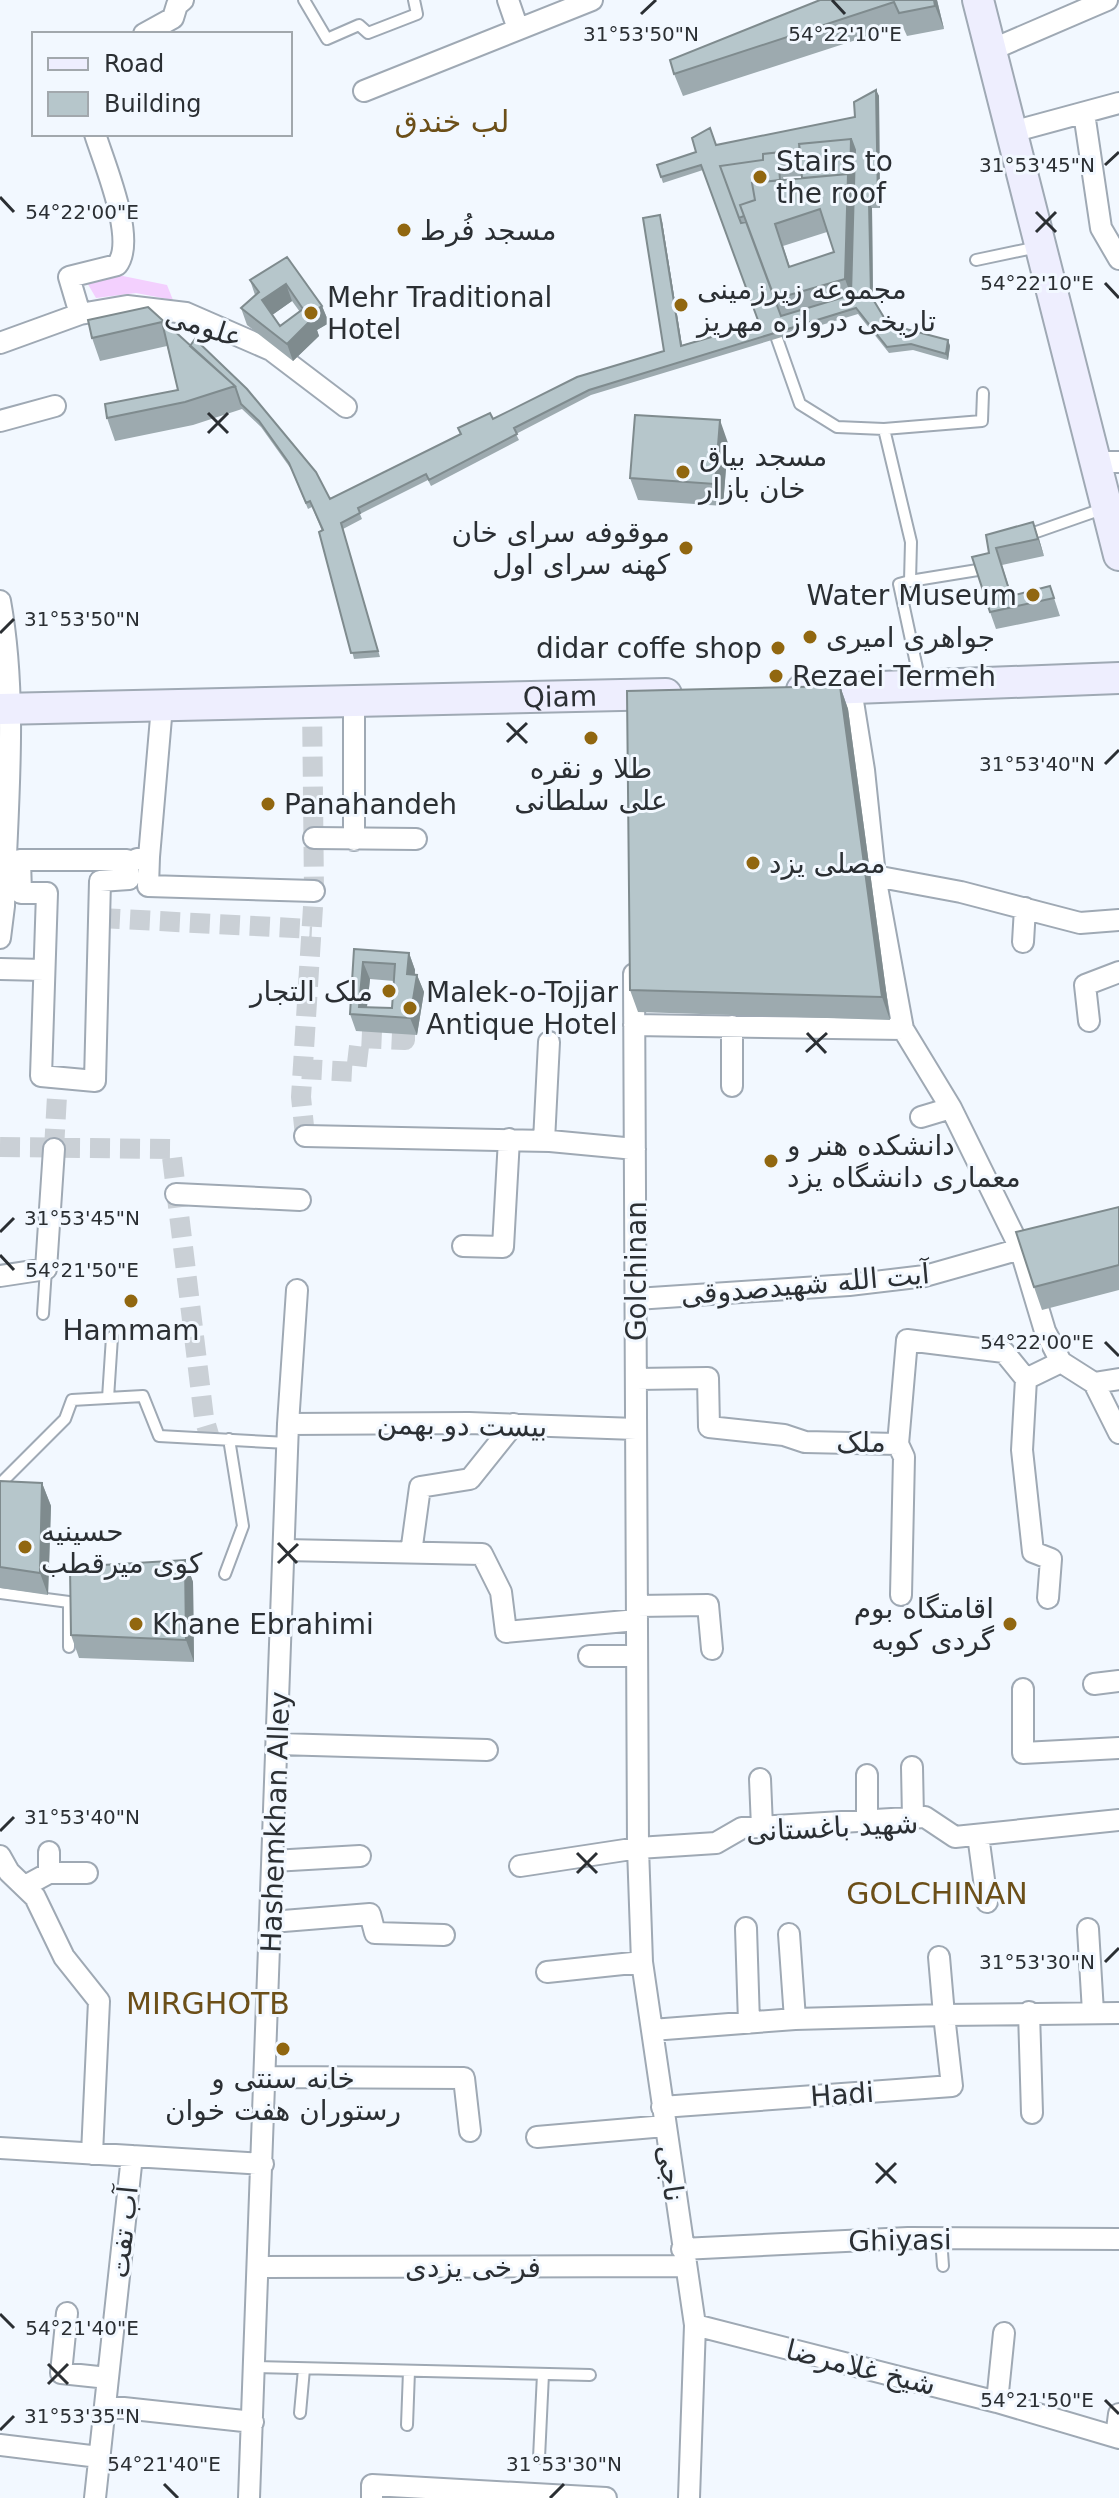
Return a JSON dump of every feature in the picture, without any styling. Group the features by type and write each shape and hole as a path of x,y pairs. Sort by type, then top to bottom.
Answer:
{"main road":[{"path":"978,0 1040,246 1107,462 1107,508 1119,555"},
{"path":"775,691 1119,678"},
{"name":"Qiam","path":"5,709 354,701 633,702 699,693"}],"street":[{"path":"148,32 173,18 177,5 183,0"},
{"path":"508,0 518,29"},
{"path":"364,91 592,0"},
{"path":"991,50 1107,0"},
{"path":"1012,132 1119,103"},
{"path":"1084,113 1101,228 1119,259"},
{"path":"80,314 69,277 117,265 122,257 124,241 96,136"},
{"name":"علومی","path":"0,343 80,314 127,306 186,313 271,350 346,407"},
{"path":"149,309 170,328"},
{"path":"0,421 55,406"},
{"path":"0,601 6,636 5,709 13,865 21,893 47,893 41,1076 95,1081 100,881 129,879 127,860"},
{"path":"851,689 864,770 875,876 903,1029 951,1108 1020,1248 1045,1331 1061,1362 1094,1383 1119,1433"},
{"path":"354,701 354,840"},
{"path":"162,706 148,886 314,891"},
{"path":"314,838 416,839"},
{"path":"0,938 13,865 20,860 127,860 149,857"},
{"path":"875,876 961,892 1080,923 1118,926"},
{"path":"1023,942 1025,908"},
{"name":"Golchinan","path":"634,957 638,1848"},
{"path":"0,969 44,970"},
{"path":"1089,1021 1085,985 1119,972"},
{"path":"634,1025 903,1029"},
{"path":"732,1026 732,1086"},
{"path":"544,1141 549,1042"},
{"path":"921,1117 951,1108"},
{"path":"305,1136 509,1139 635,1149"},
{"path":"463,1246 503,1247 509,1139"},
{"path":"0,1276 46,1269 54,1149"},
{"path":"176,1194 300,1200"},
{"name":"آیت الله شهیدصدوقی","path":"636,1299 849,1285 925,1276 1048,1242"},
{"name":"Hashemkhan Alley","path":"249,2498 288,1433 297,1290"},
{"name":"ملک","path":"636,1379 708,1378 709,1427 784,1435 805,1442 898,1444 907,1340 1004,1352 1026,1379"},
{"path":"1048,1598 1051,1559 1033,1552 1022,1450 1026,1379 1061,1362"},
{"path":"1094,1383 1119,1379"},
{"path":"411,1553 420,1487 470,1479 514,1424"},
{"name":"بیست دو بهمن","path":"288,1433 514,1424 636,1429"},
{"path":"898,1444 904,1457 901,1595"},
{"path":"284,1550 482,1554 501,1592 506,1632 708,1605 712,1649"},
{"path":"589,1656 637,1656"},
{"path":"1094,1684 1119,1681"},
{"path":"1023,1689 1023,1753 1119,1748"},
{"path":"278,1744 487,1750"},
{"path":"912,1767 913,1818"},
{"path":"867,1775 867,1821"},
{"path":"760,1779 762,1827"},
{"name":"شهید باغستانی","path":"520,1866 638,1848 716,1843 742,1828 925,1817 955,1837 1119,1820"},
{"path":"978,1835 987,1902"},
{"name":"ناجی","path":"638,1848 642,1962 695,2325 689,2498"},
{"path":"49,1852 49,1873"},
{"path":"0,1856 9,1872 35,1897 64,1957 99,2001 92,2154"},
{"path":"273,1861 360,1856"},
{"path":"25,1886 49,1873 87,1873"},
{"path":"271,1922 370,1914 375,1933 444,1935"},
{"path":"746,1928 749,2023"},
{"path":"1088,1929 1093,2012"},
{"path":"789,1934 795,2019"},
{"path":"939,1957 944,2015"},
{"path":"547,1972 642,1962"},
{"path":"652,2030 795,2019 1029,2012 1119,2013"},
{"path":"1029,2012 1032,2113"},
{"name":"Hadi","path":"663,2117 952,2086 944,2015"},
{"path":"266,2077 464,2078 470,2131"},
{"path":"537,2137 663,2117"},
{"path":"0,2148 263,2164"},
{"name":"آب تفت","path":"95,2498 132,2156"},
{"name":"Ghiyasi","path":"684,2258 941,2238 1119,2239"},
{"name":"فرخی یزدی","path":"259,2267 684,2258"},
{"path":"67,2313 61,2373 108,2378"},
{"name":"شیخ غلامرضا","path":"695,2325 997,2402 1118,2438"},
{"path":"997,2402 1004,2333"},
{"path":"105,2406 253,2422"},
{"path":"1118,2438 1119,2414"},
{"path":"0,2445 99,2457"},
{"path":"372,2498 372,2485 606,2498"}],"lane":[{"path":"304,0 327,39 359,25 367,34 417,14 414,0"},
{"path":"976,260 1040,246"},
{"path":"775,333 800,404 837,427 884,429 982,421 983,393"},
{"path":"884,429 911,542 910,581"},
{"path":"1019,538 1107,508"},
{"path":"921,686 899,584 993,568 992,558"},
{"path":"43,1314 46,1269"},
{"path":"108,1398 112,1337"},
{"path":"0,1484 65,1419 72,1400 143,1396 159,1436 229,1439 288,1433"},
{"path":"225,1574 243,1526 229,1439"},
{"path":"0,1593 69,1602 69,1647"},
{"path":"941,2238 943,2266"},
{"path":"255,2367 590,2375"},
{"path":"300,2413 304,2369"},
{"path":"407,2425 409,2371"},
{"path":"539,2458 543,2374"}],"shaded area":[{"path":"118,275 167,285 173,300 136,293 96,298 86,281"}],"building":[{"path":"820,0 934,0 935,6 899,13 894,2 674,74 670,60"},
{"path":"876,90 878,202 869,202 871,296 891,329 906,329 948,340 946,354 911,344 887,347 856,308 589,390 514,428 517,434 429,480 426,474 358,508 360,513 341,523 378,651 351,653 319,532 323,530 310,501 306,503 289,463 259,421 241,404 235,386 190,346 195,339 247,389 316,472 330,499 461,434 458,428 490,413 493,419 577,377 664,351 643,218 660,215 681,346 759,323 701,165 661,177 657,165 696,152 692,138 710,128 716,145 855,117 854,102","holes":["851,139 855,150 851,295 781,316 746,222 741,223 720,166 763,160 763,154 800,150 799,144"]},
{"path":"851,139 850,180 848,174 802,178 799,144"},
{"path":"800,150 801,164 779,166 780,180 752,183 755,200 740,205 744,216 739,218 720,166 763,160 763,154"},
{"path":"848,174 845,279 775,299 740,205 755,200 752,183","holes":["820,209 834,252 789,267 775,224"]},
{"path":"287,257 322,306 309,314 313,318 287,344 241,308 259,292 250,280","holes":["286,284 303,309 280,326 262,300"]},
{"path":"148,307 235,386 185,402 107,418 105,404 178,390 162,322 92,338 88,320"},
{"path":"635,415 720,420 715,484 630,478"},
{"path":"1033,522 1038,539 996,548 1011,596 1050,586 1054,598 990,612 972,557 989,553 986,535"},
{"name":"مصلی یزد","path":"840,686 882,997 630,990 627,691"},
{"path":"354,949 409,953 407,974 417,975 410,1018 350,1014","holes":["363,962 395,964 392,1008 359,1007"]},
{"path":"1119,1207 1119,1265 1034,1287 1016,1232"},
{"name":"حسینیه کوی میرقطب","path":"0,1481 42,1483 40,1573 0,1567"},
{"name":"Khane Ebrahimi","path":"185,1560 186,1640 71,1635 70,1567"}],"tunnel":[{"path":"305,1136 301,1097 314,891 312,702"},
{"path":"100,918 312,929"},
{"path":"302,1069 356,1072 360,1038 405,1040 405,1034"},
{"path":"54,1149 58,1078"},
{"path":"0,1147 171,1149 204,1418 210,1438"}],"place":[{"name":"Stairs to the roof","path":"760,177"},
{"name":"مسجد فُرط","path":"404,230"},
{"name":"مجموعه زیرزمینی تاریخی دروازه مهریز","path":"681,305"},
{"name":"Mehr Traditional Hotel","path":"311,313"},
{"name":"مسجد بیاق خان بازار","path":"683,472"},
{"name":"موقوفه سرای خان کهنه سرای اول","path":"686,548"},
{"name":"Water Museum","path":"1033,595"},
{"name":"جواهری امیری","path":"810,637"},
{"name":"didar coffe shop","path":"778,648"},
{"name":"Rezaei Termeh","path":"776,676"},
{"name":"طلا و نقره علی سلطانی","path":"591,738"},
{"name":"Panahandeh","path":"268,804"},
{"name":"مصلی یزد","path":"753,863"},
{"name":"ملک التجار","path":"389,991"},
{"name":"Malek-o-Tojjar Antique Hotel","path":"410,1008"},
{"name":"دانشکده هنر و معماری دانشگاه یزد","path":"771,1161"},
{"name":"Hammam","path":"131,1301"},
{"name":"حسینیه کوی میرقطب","path":"25,1547"},
{"name":"Khane Ebrahimi","path":"136,1624"},
{"name":"اقامتگاه بوم گردی کوبه","path":"1010,1624"},
{"name":"خانه سنتی و رستوران هفت خوان","path":"283,2049"}],"district":[{"name":"لب خندق","path":"452,122"},
{"name":"GOLCHINAN","path":"937,1894"},
{"name":"MIRGHOTB","path":"208,2004"}]}
